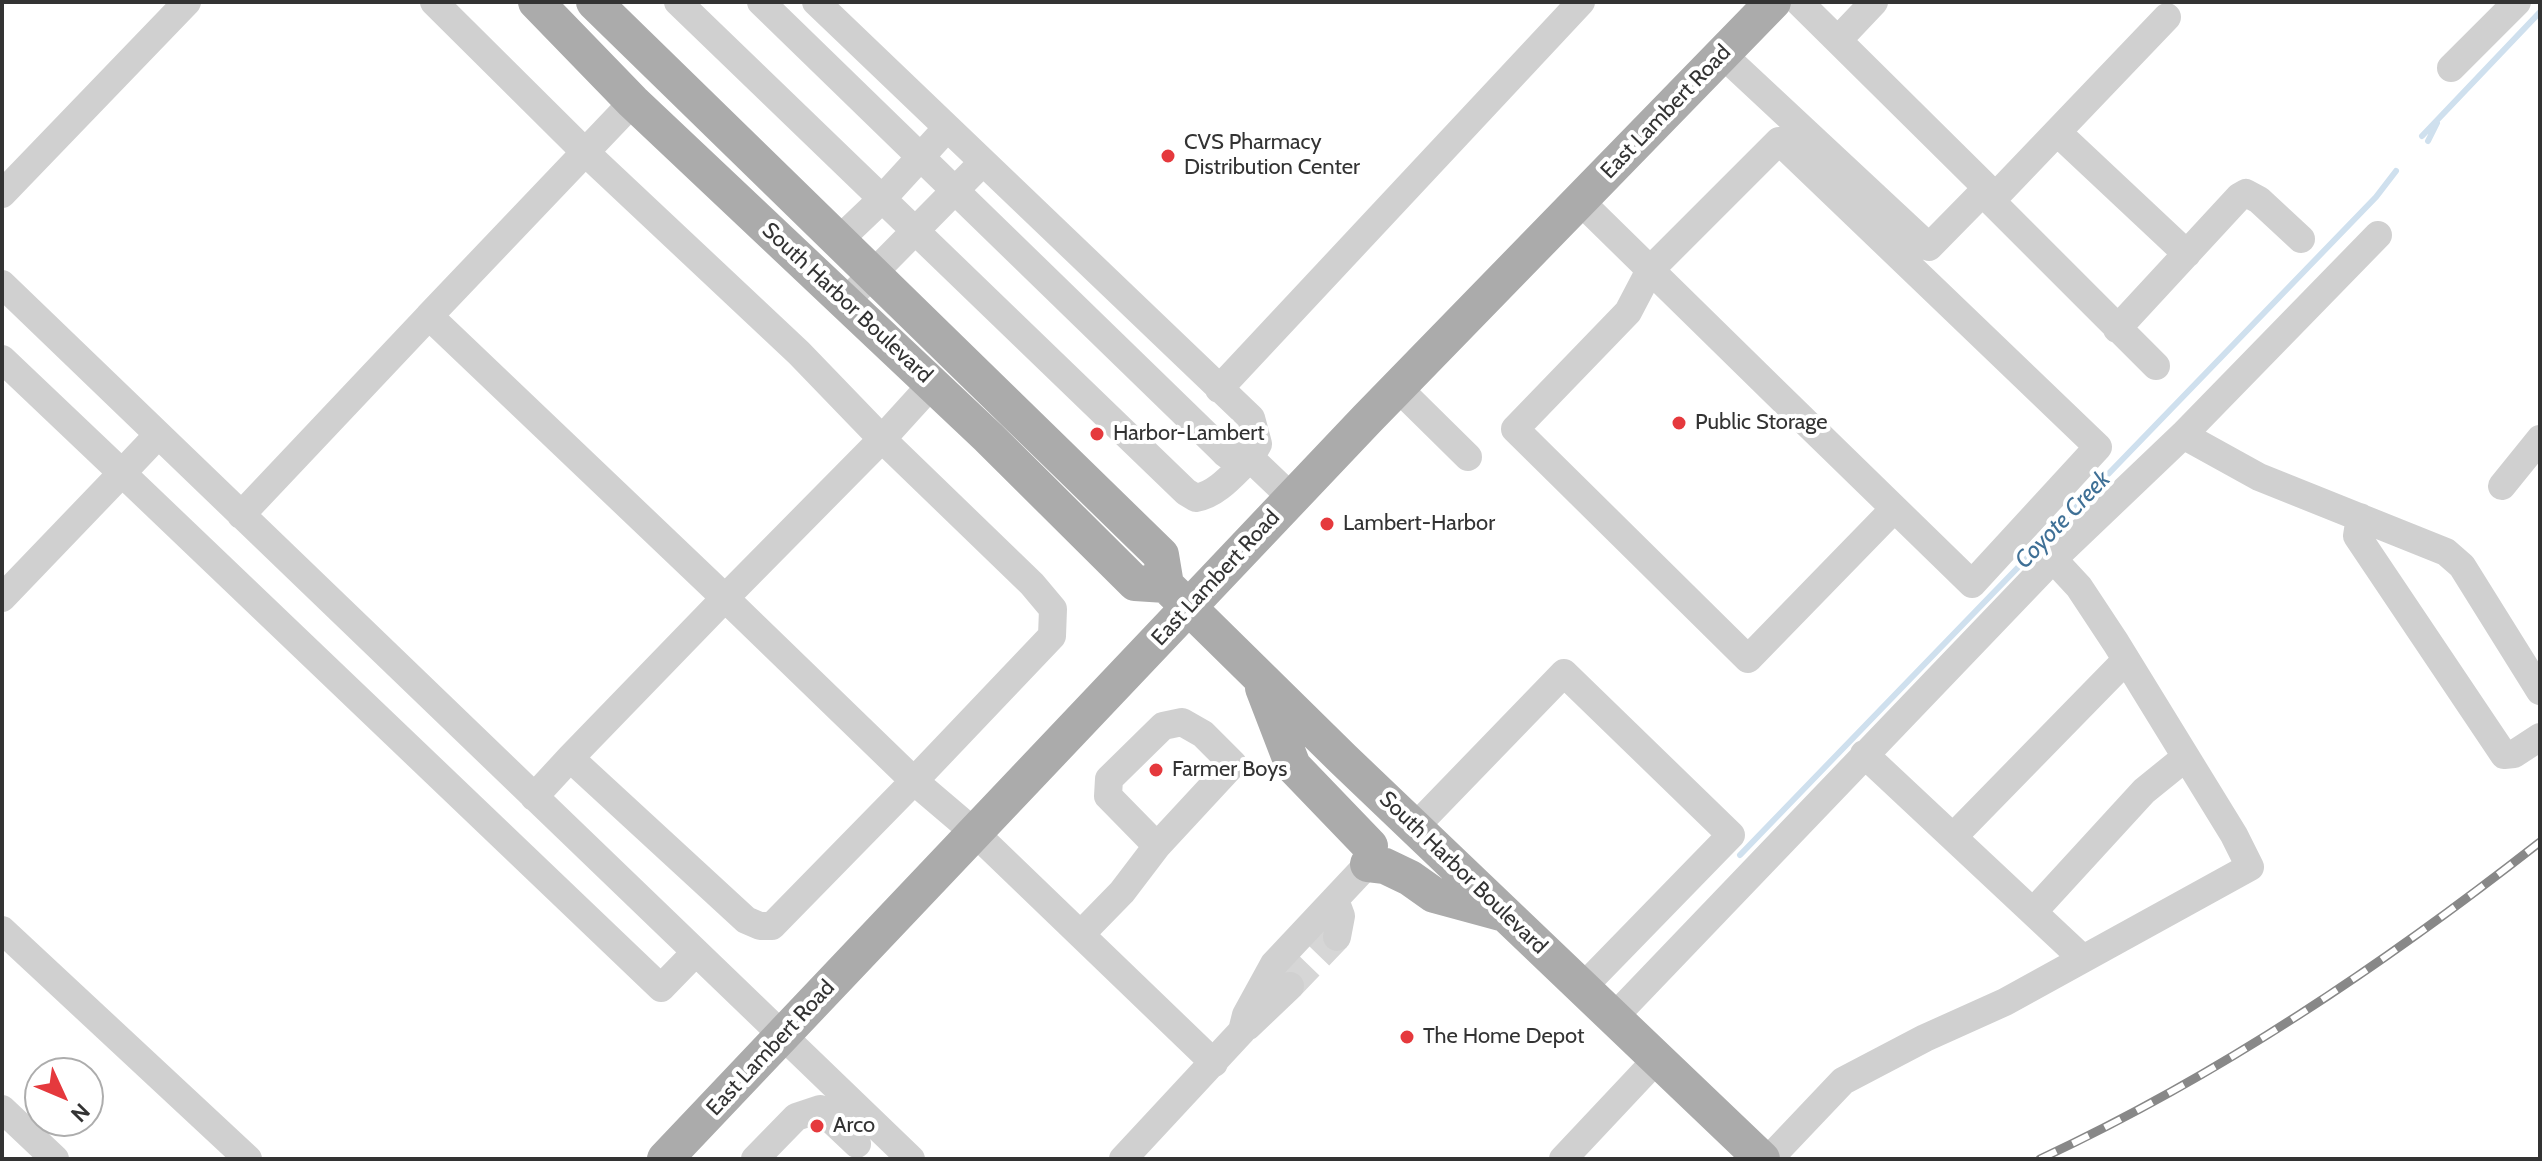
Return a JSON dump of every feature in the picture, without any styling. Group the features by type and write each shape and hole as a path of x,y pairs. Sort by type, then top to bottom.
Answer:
{"main road":[{"name":"South Harbor Boulevard","path":"536,2 633,102 846,301 1135,583 1177,596"},
{"name":"South Harbor Boulevard","path":"594,2 1161,555 1177,596 1762,1159"},
{"name":"East Lambert Road","path":"670,1157 974,832 1177,596 1292,498 1773,2"},
{"path":"1258,675 1293,766 1369,855 1434,895 1508,915"}],"lane":[{"path":"2,194 187,2"},
{"path":"434,2 585,152 799,353 882,439 1032,584 1053,609 1052,636 772,926 760,926 746,920 570,758"},
{"path":"678,2 1186,492 1196,498 1205,497 1220,486 1250,458 1258,444 1251,418 816,2"},
{"path":"761,2 1226,454 1250,458 1292,498"},
{"path":"1219,389 1581,2"},
{"path":"1799,2 2156,366"},
{"path":"1838,40 1874,2"},
{"path":"2451,68 2517,2"},
{"path":"1722,54 1929,247 2058,133 2167,17"},
{"path":"241,515 633,102"},
{"path":"839,240 882,199 947,128"},
{"path":"2058,133 2187,254"},
{"path":"1580,201 1650,270 1894,509 1972,584 2098,447 1779,141 1650,270 1628,312 1515,429 1748,659 1894,509"},
{"path":"846,301 982,163"},
{"path":"2117,329 2246,193 2259,200 2301,239"},
{"path":"1615,1016 2053,559 2183,435 2378,235"},
{"path":"2,284 782,1036 859,1143"},
{"path":"429,316 914,781 974,832 1214,1063"},
{"path":"2,359 661,988 696,952"},
{"path":"534,797 932,384"},
{"path":"1398,388 1468,457"},
{"path":"2,598 158,435"},
{"path":"2183,435 2259,477 2446,552 2462,566 2540,691"},
{"path":"2502,486 2540,439"},
{"path":"2360,517 2357,536 2504,755 2514,754 2540,737"},
{"path":"1769,1159 1843,1081 1925,1038 2005,1002 2250,867 2234,835 2126,660 2079,587 2053,559"},
{"path":"1953,837 2126,660"},
{"path":"1415,827 1564,673 1731,835 1583,987"},
{"path":"1081,934 1122,892 1157,846 1233,764 1203,734 1189,725 1174,722 1163,726 1109,779 1108,796 1157,846"},
{"path":"1864,754 2083,959"},
{"path":"2033,912 2144,791 2186,757"},
{"path":"1242,1031 1246,1015 1274,964 1335,900 1369,855"},
{"path":"1335,900 1341,916 1337,937"},
{"path":"2,930 248,1159"},
{"path":"1123,1159 1242,1031 1290,986"},
{"path":"1563,1159 1658,1058"},
{"path":"2,1109 55,1159"},
{"path":"755,1159 796,1117 820,1109 859,1143 911,1159"}],"waterway":[{"name":"Coyote Creek","path":"2422,136 2540,12"},
{"name":"Coyote Creek","path":"2428,141 2437,123"},
{"name":"Coyote Creek","path":"1740,855 2376,197 2396,171"}],"tunnel":[{"path":"1290,986 1337,937"}],"railway":[{"path":"2040,1159 2172,1091 2299,1015 2421,931 2540,842"}],"place":[{"name":"CVS Pharmacy Distribution Center","path":"1168,156"},
{"name":"Public Storage","path":"1679,423"},
{"name":"Harbor-Lambert","path":"1097,434"},
{"name":"Lambert-Harbor","path":"1327,524"},
{"name":"Farmer Boys","path":"1156,770"},
{"name":"The Home Depot","path":"1407,1037"},
{"name":"Arco","path":"817,1126"}]}
